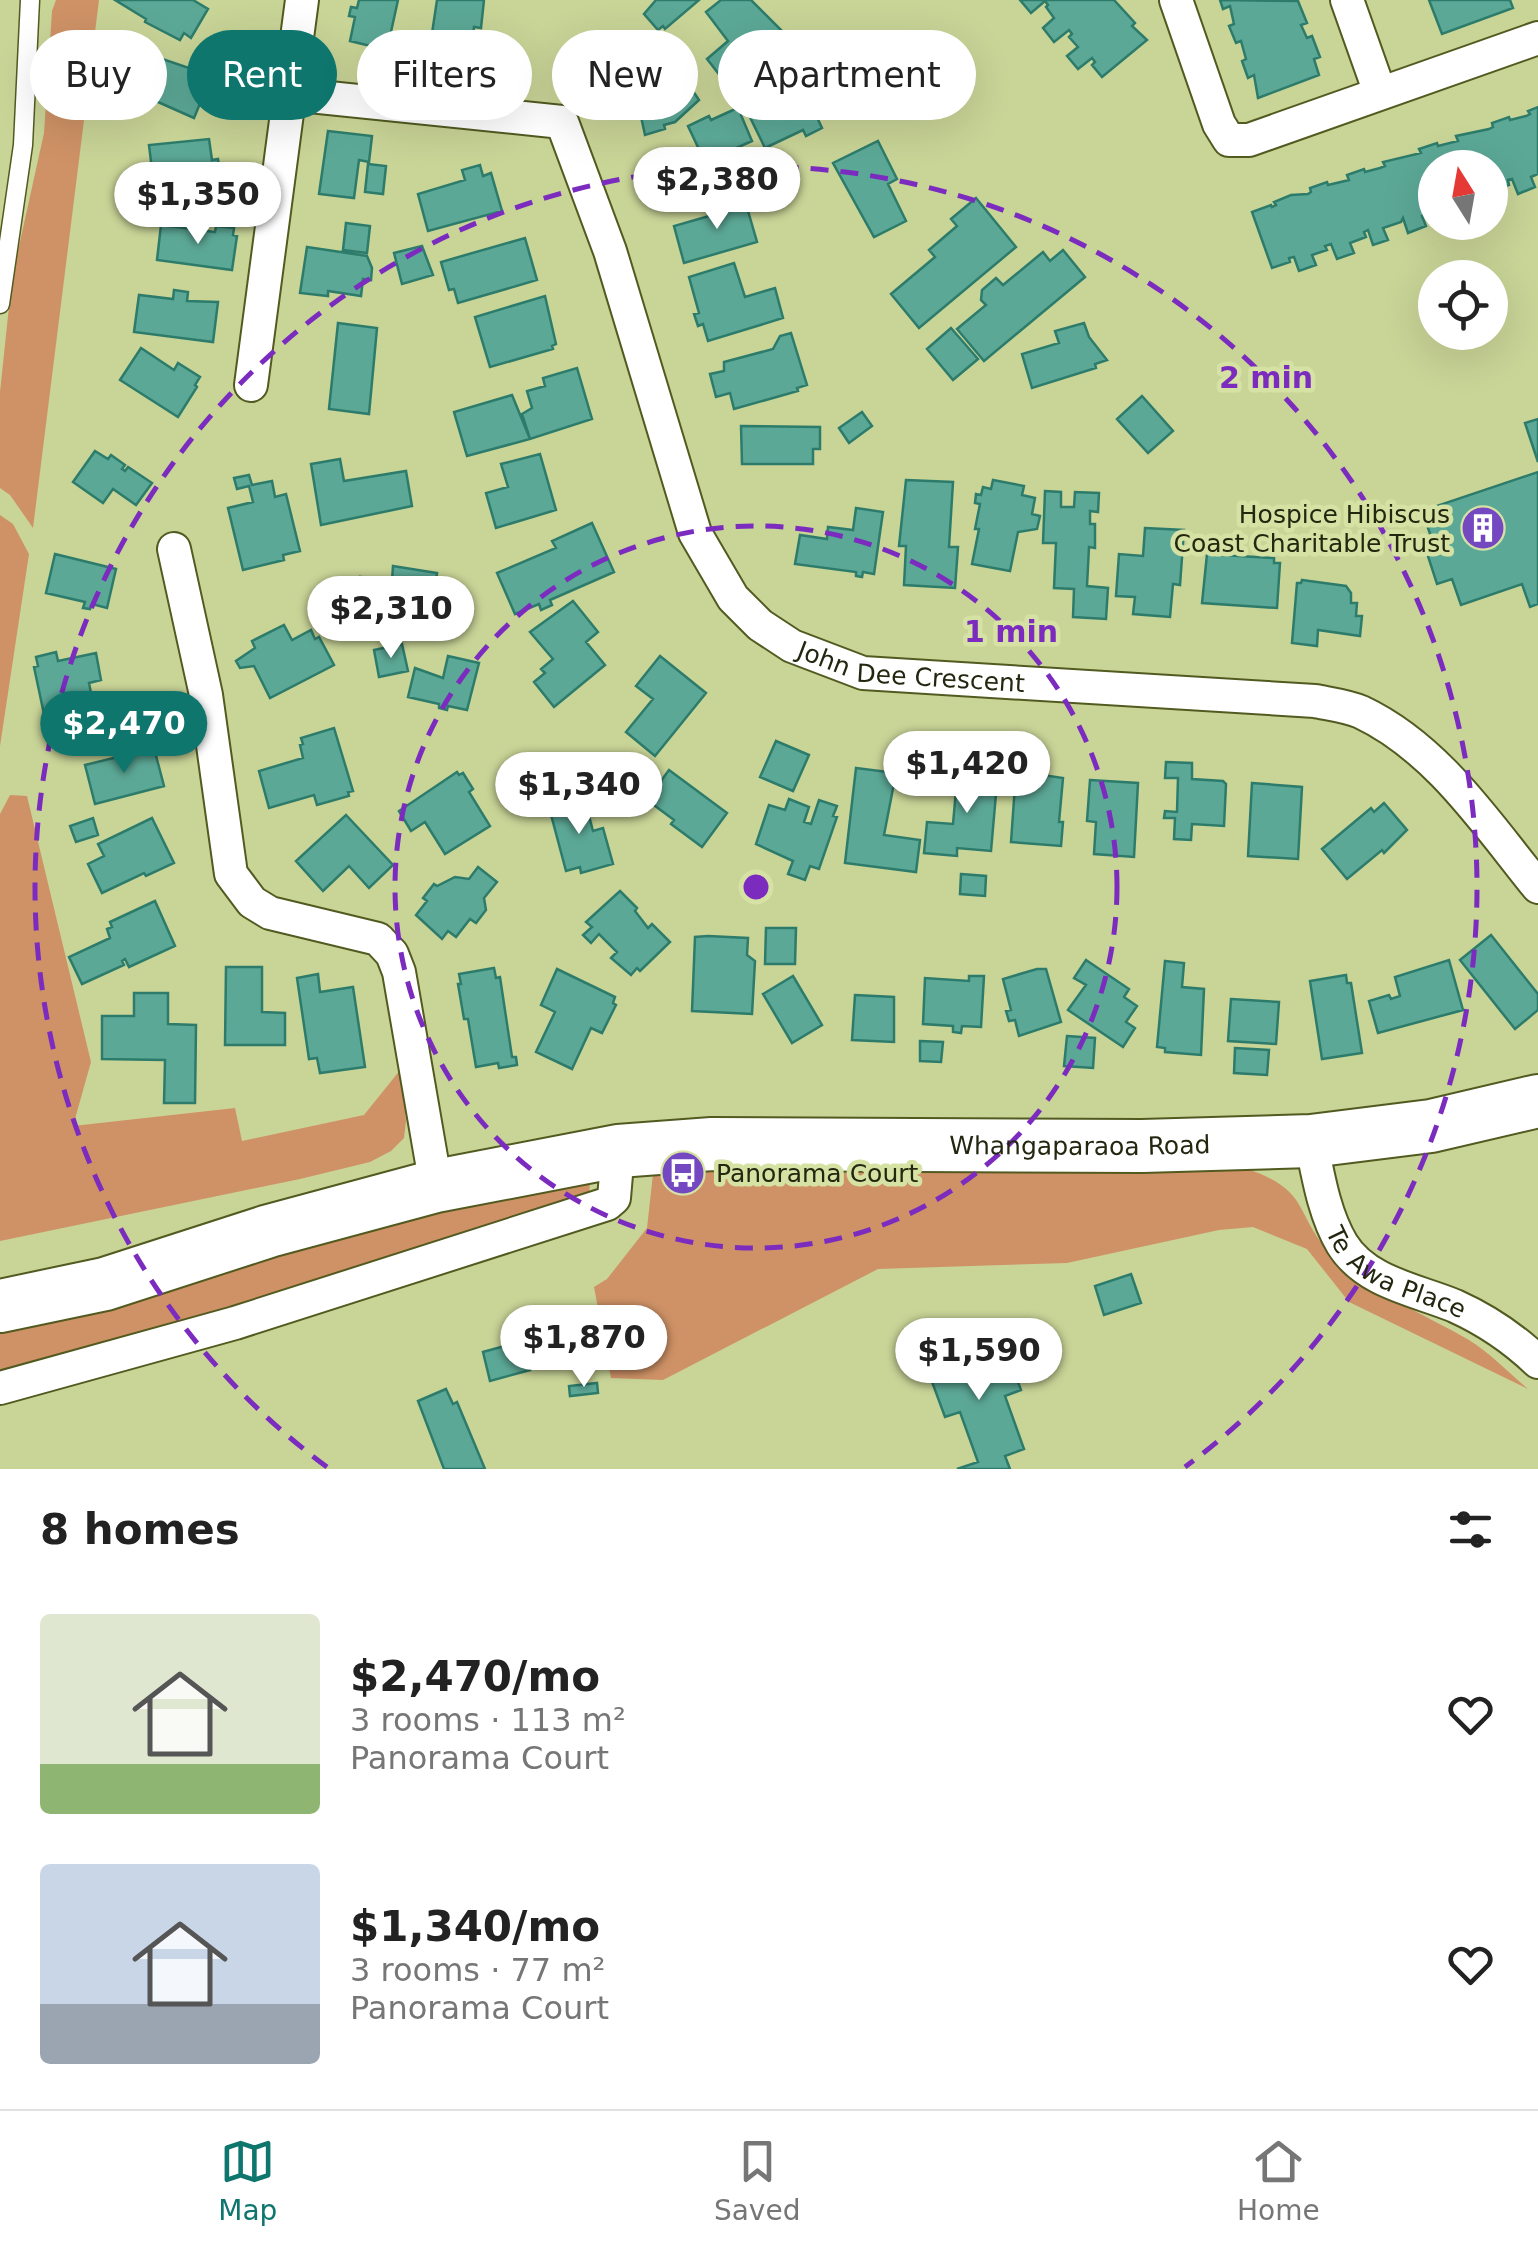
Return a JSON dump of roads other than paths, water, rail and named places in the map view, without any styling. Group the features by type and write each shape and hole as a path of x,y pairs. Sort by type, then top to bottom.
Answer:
{"main road":[{"name":"Whangaparaoa Road","path":"0,1306 105,1284 269,1231 436,1186 618,1152 712,1144 1142,1146 1312,1141 1431,1126 1538,1101"},
{"name":"Whangaparaoa Road","path":"0,1268 269,1231"},
{"path":"0,1318 65,1304 105,1284"}],"street":[{"path":"298,30 302,0"},
{"path":"1176,0 1219,124 1229,140 1249,140 1538,38"},
{"path":"1347,0 1380,93"},
{"name":"John Dee Crescent","path":"337,99 562,122 610,251 695,533 732,598 760,625 792,646 864,673 1315,700 1357,710 1400,734 1432,760 1538,887"},
{"path":"251,385 287,120"},
{"path":"174,549 206,696 231,874 252,902 270,913 362,933 378,939 392,954 400,972 436,1186"},
{"name":"Te Awa Place","path":"1312,1141 1328,1210 1343,1245 1353,1257 1389,1282 1488,1323 1538,1362"},
{"path":"0,1388 235,1323 607,1204 614,1198 618,1152"}],"lane":[{"path":"0,304 23,145 30,0"}],"place":[{"name":"Hospice Hibiscus Coast Charitable Trust","path":"1483,528"},
{"name":"Panorama Court","path":"683,1173"}]}
